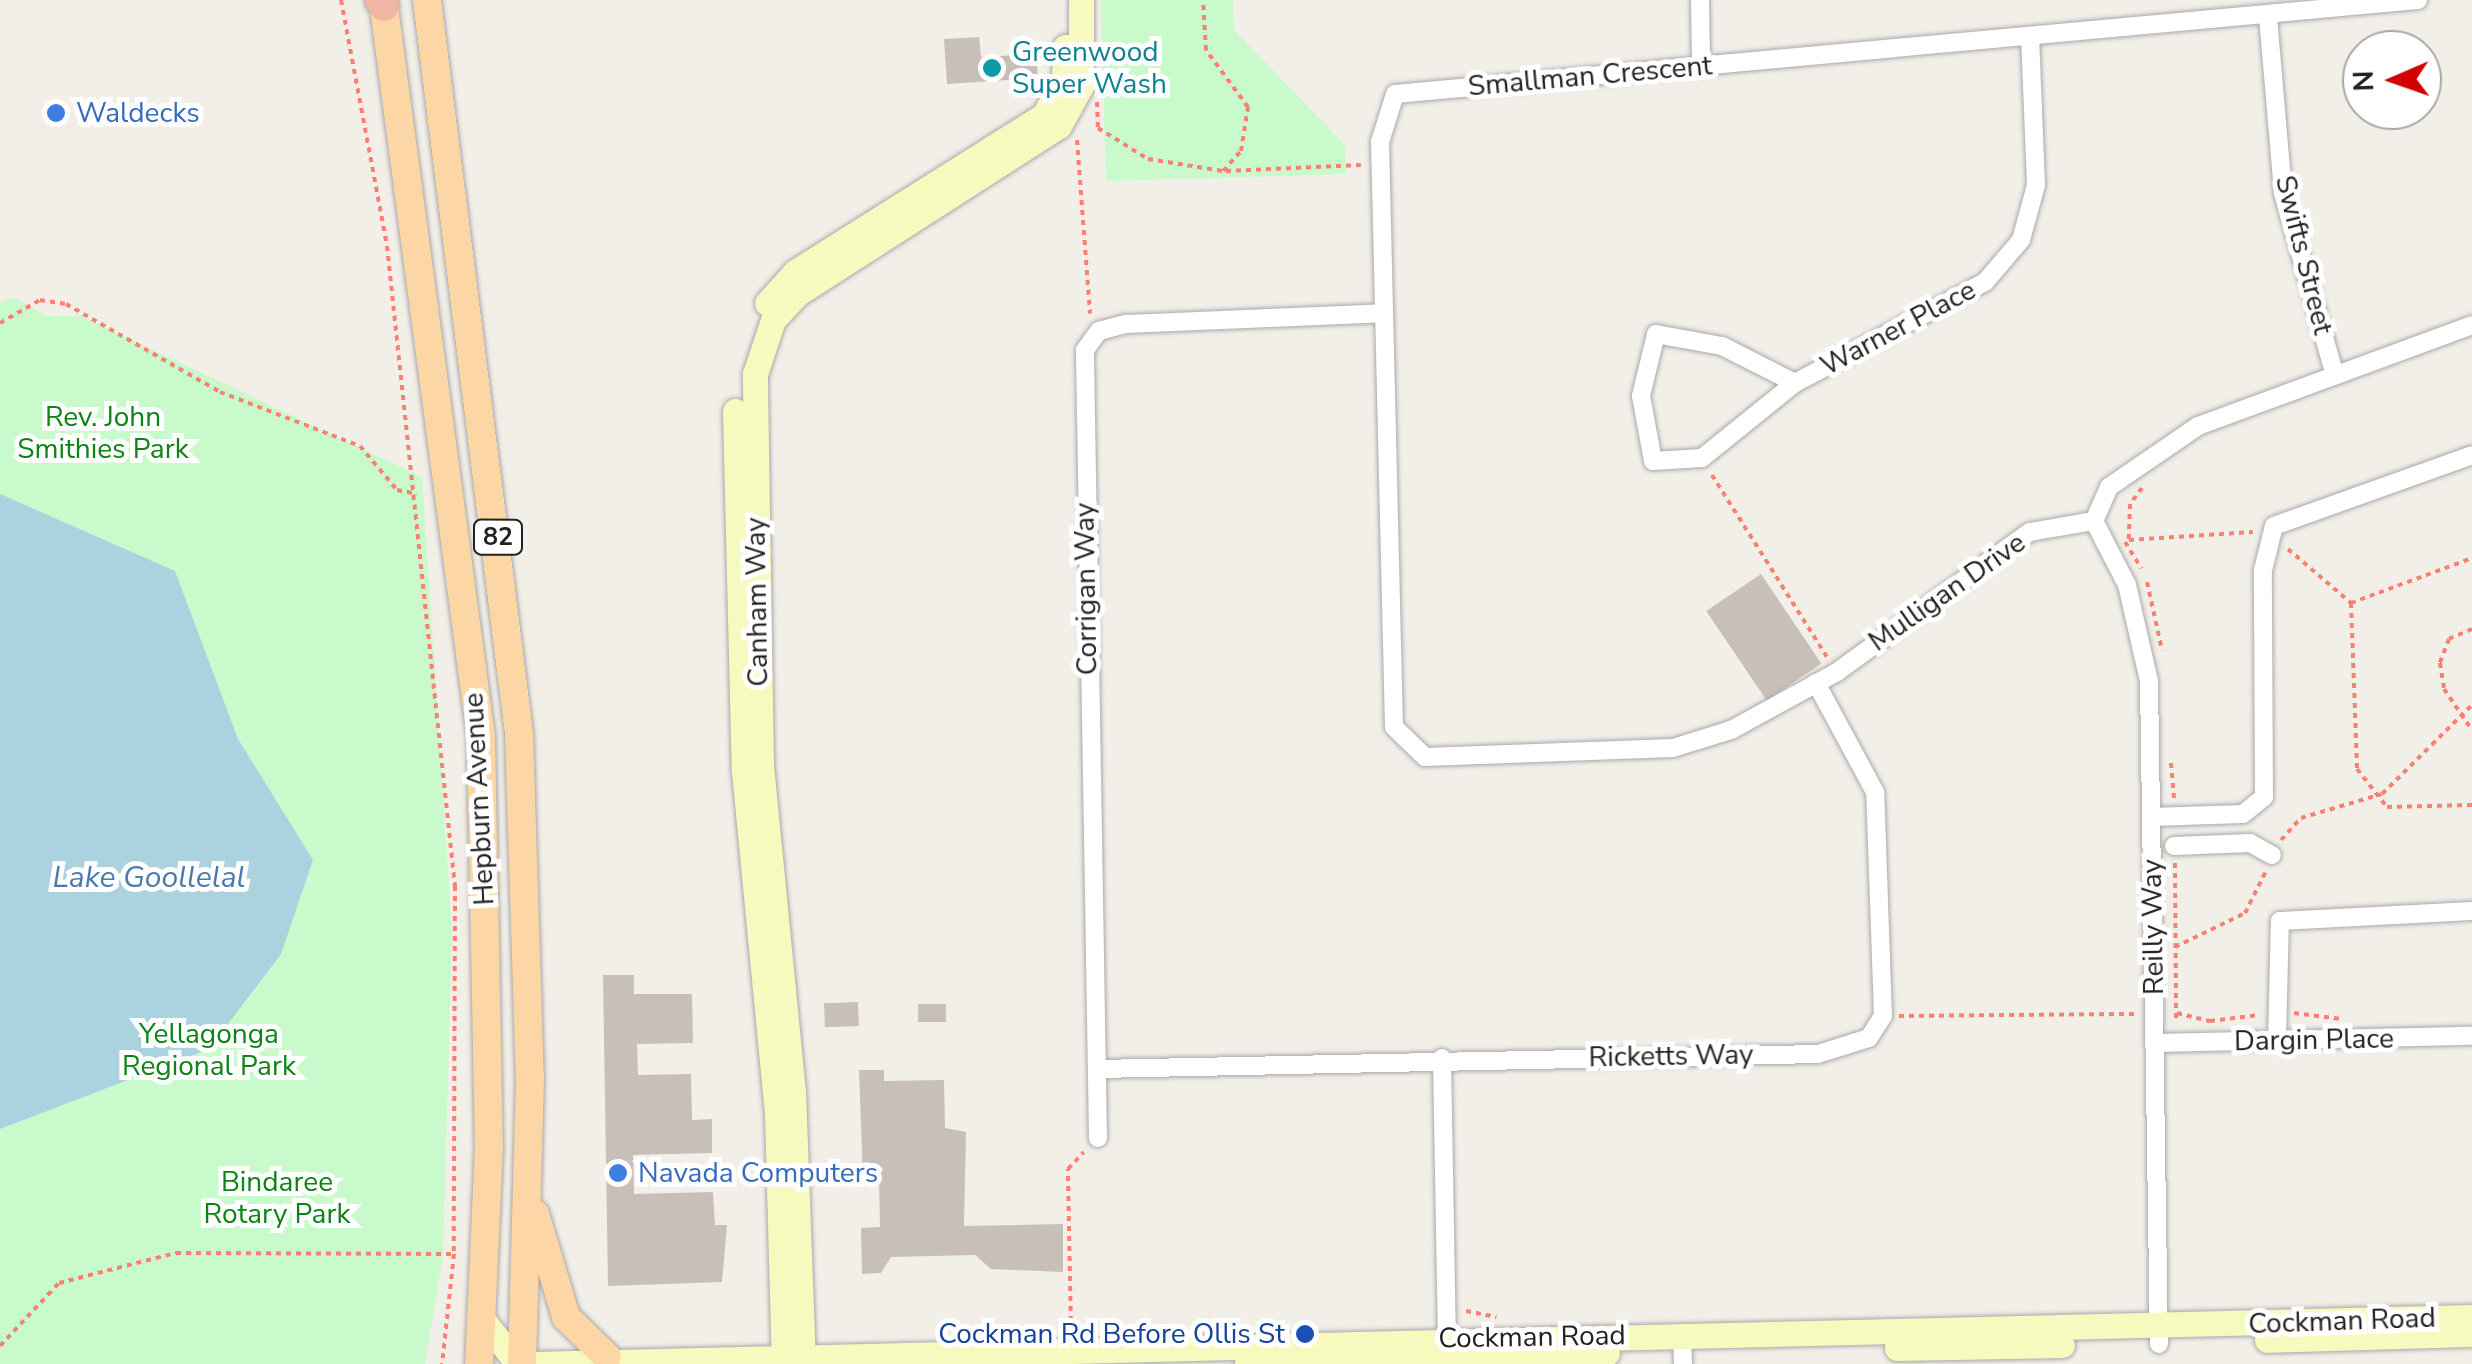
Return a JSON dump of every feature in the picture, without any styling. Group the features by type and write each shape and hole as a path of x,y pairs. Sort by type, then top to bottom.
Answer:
{"main road":[{"name":"Hepburn Avenue","path":"427,0 520,732 530,1199 520,1364"},
{"name":"Canham Way","path":"794,1359 777,1115 744,771 737,374 756,319 795,272 1044,115 1064,80 1063,0"},
{"name":"Canham Way","path":"794,1359 792,1092 761,768 754,374 773,320 797,294 1066,128 1081,86 1080,0"},
{"name":"Hepburn Avenue","path":"383,2 481,736 488,1146 479,1364"},
{"path":"530,1199 566,1317 607,1357"},
{"name":"Cockman Road","path":"533,1364 607,1357 1114,1358 1447,1348 1682,1350 2158,1335 2472,1317"},
{"path":"482,1319 520,1364"},
{"name":"Cockman Road","path":"2158,1335 2472,1334"}],"street":[{"path":"1700,0 1701,66"},
{"name":"Smallman Crescent","path":"1394,727 1381,164 1395,94 2268,17 2418,0"},
{"name":"Swifts Street","path":"2268,17 2284,193 2334,372"},
{"name":"Warner Place","path":"1795,384 1722,346 1656,334 1641,396 1653,461 1702,458 1795,384 1985,282 2021,240 2036,185 2030,38"},
{"path":"1091,338 1126,324 1384,313"},
{"path":"2094,521 2110,486 2198,426 2334,372 2472,326"},
{"name":"Corrigan Way","path":"1091,338 1082,395 1098,1138"},
{"path":"2152,816 2243,814 2264,796 2262,570 2274,526 2472,455"},
{"name":"Mulligan Drive","path":"1394,727 1425,757 1673,748 1731,730 1836,672 2030,532 2094,521"},
{"name":"Reilly Way","path":"2094,521 2144,638 2152,816 2158,1335"},
{"path":"1816,684 1875,792 1882,1016"},
{"path":"2174,846 2250,843 2272,856"},
{"path":"2277,1040 2280,921 2472,911"},
{"name":"Ricketts Way","path":"1097,1069 1442,1058 1818,1054 1869,1038 1882,1016"},
{"name":"Dargin Place","path":"2156,1043 2472,1036"},
{"path":"1442,1058 1447,1348"}],"path":[{"path":"340,0 369,125 416,494 455,886 454,1254 442,1364"},
{"path":"1202,0 1206,50 1248,107 1242,150 1223,170"},
{"path":"1097,86 1098,128 1148,159 1223,170 1381,164"},
{"path":"1091,338 1084,156 1066,128 1097,103"},
{"path":"0,323 40,300 66,304 220,392 360,446 397,490 416,494"},
{"path":"1702,458 1836,672"},
{"path":"2106,549 2130,540 2162,631 2162,666"},
{"path":"2351,603 2472,558"},
{"path":"2472,629 2440,650 2444,689 2464,712 2472,730"},
{"path":"2472,705 2378,796 2387,808 2472,805"},
{"path":"2165,753 2174,816"},
{"path":"2174,846 2176,1042"},
{"path":"2176,1013 2210,1022 2276,1014 2362,1019"},
{"path":"1882,1016 2154,1014"},
{"path":"1072,1341 1068,1169 1098,1138"},
{"path":"0,1346 58,1283 176,1253 454,1254"}],"green space":[{"path":"1101,0 1233,0 1234,30 1345,145 1346,174 1106,181"},
{"name":"Yellagonga Regional Park","path":"13,297 47,316 81,316 422,477 452,934 443,1254 425,1364 0,1364 0,303"}],"water":[{"name":"Lake Goollelal","path":"0,494 175,571 238,739 313,860 281,954 209,1049 0,1129"}],"building":[{"name":"Greenwood Super Wash","path":"979,37 981,57 1036,54 1038,78 947,84 944,39"},
{"path":"1761,574 1821,664 1767,700 1706,611"},
{"path":"603,975 634,975 634,994 692,994 693,1043 637,1044 638,1075 691,1074 692,1120 712,1119 712,1153 633,1155 634,1194 713,1192 715,1225 727,1225 722,1282 608,1286"},
{"path":"858,1002 859,1026 825,1027 824,1003"},
{"path":"918,1004 946,1004 946,1022 918,1022"},
{"path":"859,1070 884,1070 884,1081 944,1080 945,1128 966,1132 964,1226 1063,1224 1063,1272 991,1269 975,1255 891,1257 881,1273 862,1274 861,1228 880,1227 879,1178 863,1179"}],"place":[{"name":"Greenwood Super Wash","path":"992,68"},
{"name":"Waldecks","path":"56,113"},
{"name":"Navada Computers","path":"618,1173"},
{"name":"Cockman Rd Before Ollis St","path":"1305,1334"}],"park label":[{"name":"Rev. John Smithies Park","path":"103,433"},
{"name":"Bindaree Rotary Park","path":"277,1198"}]}
